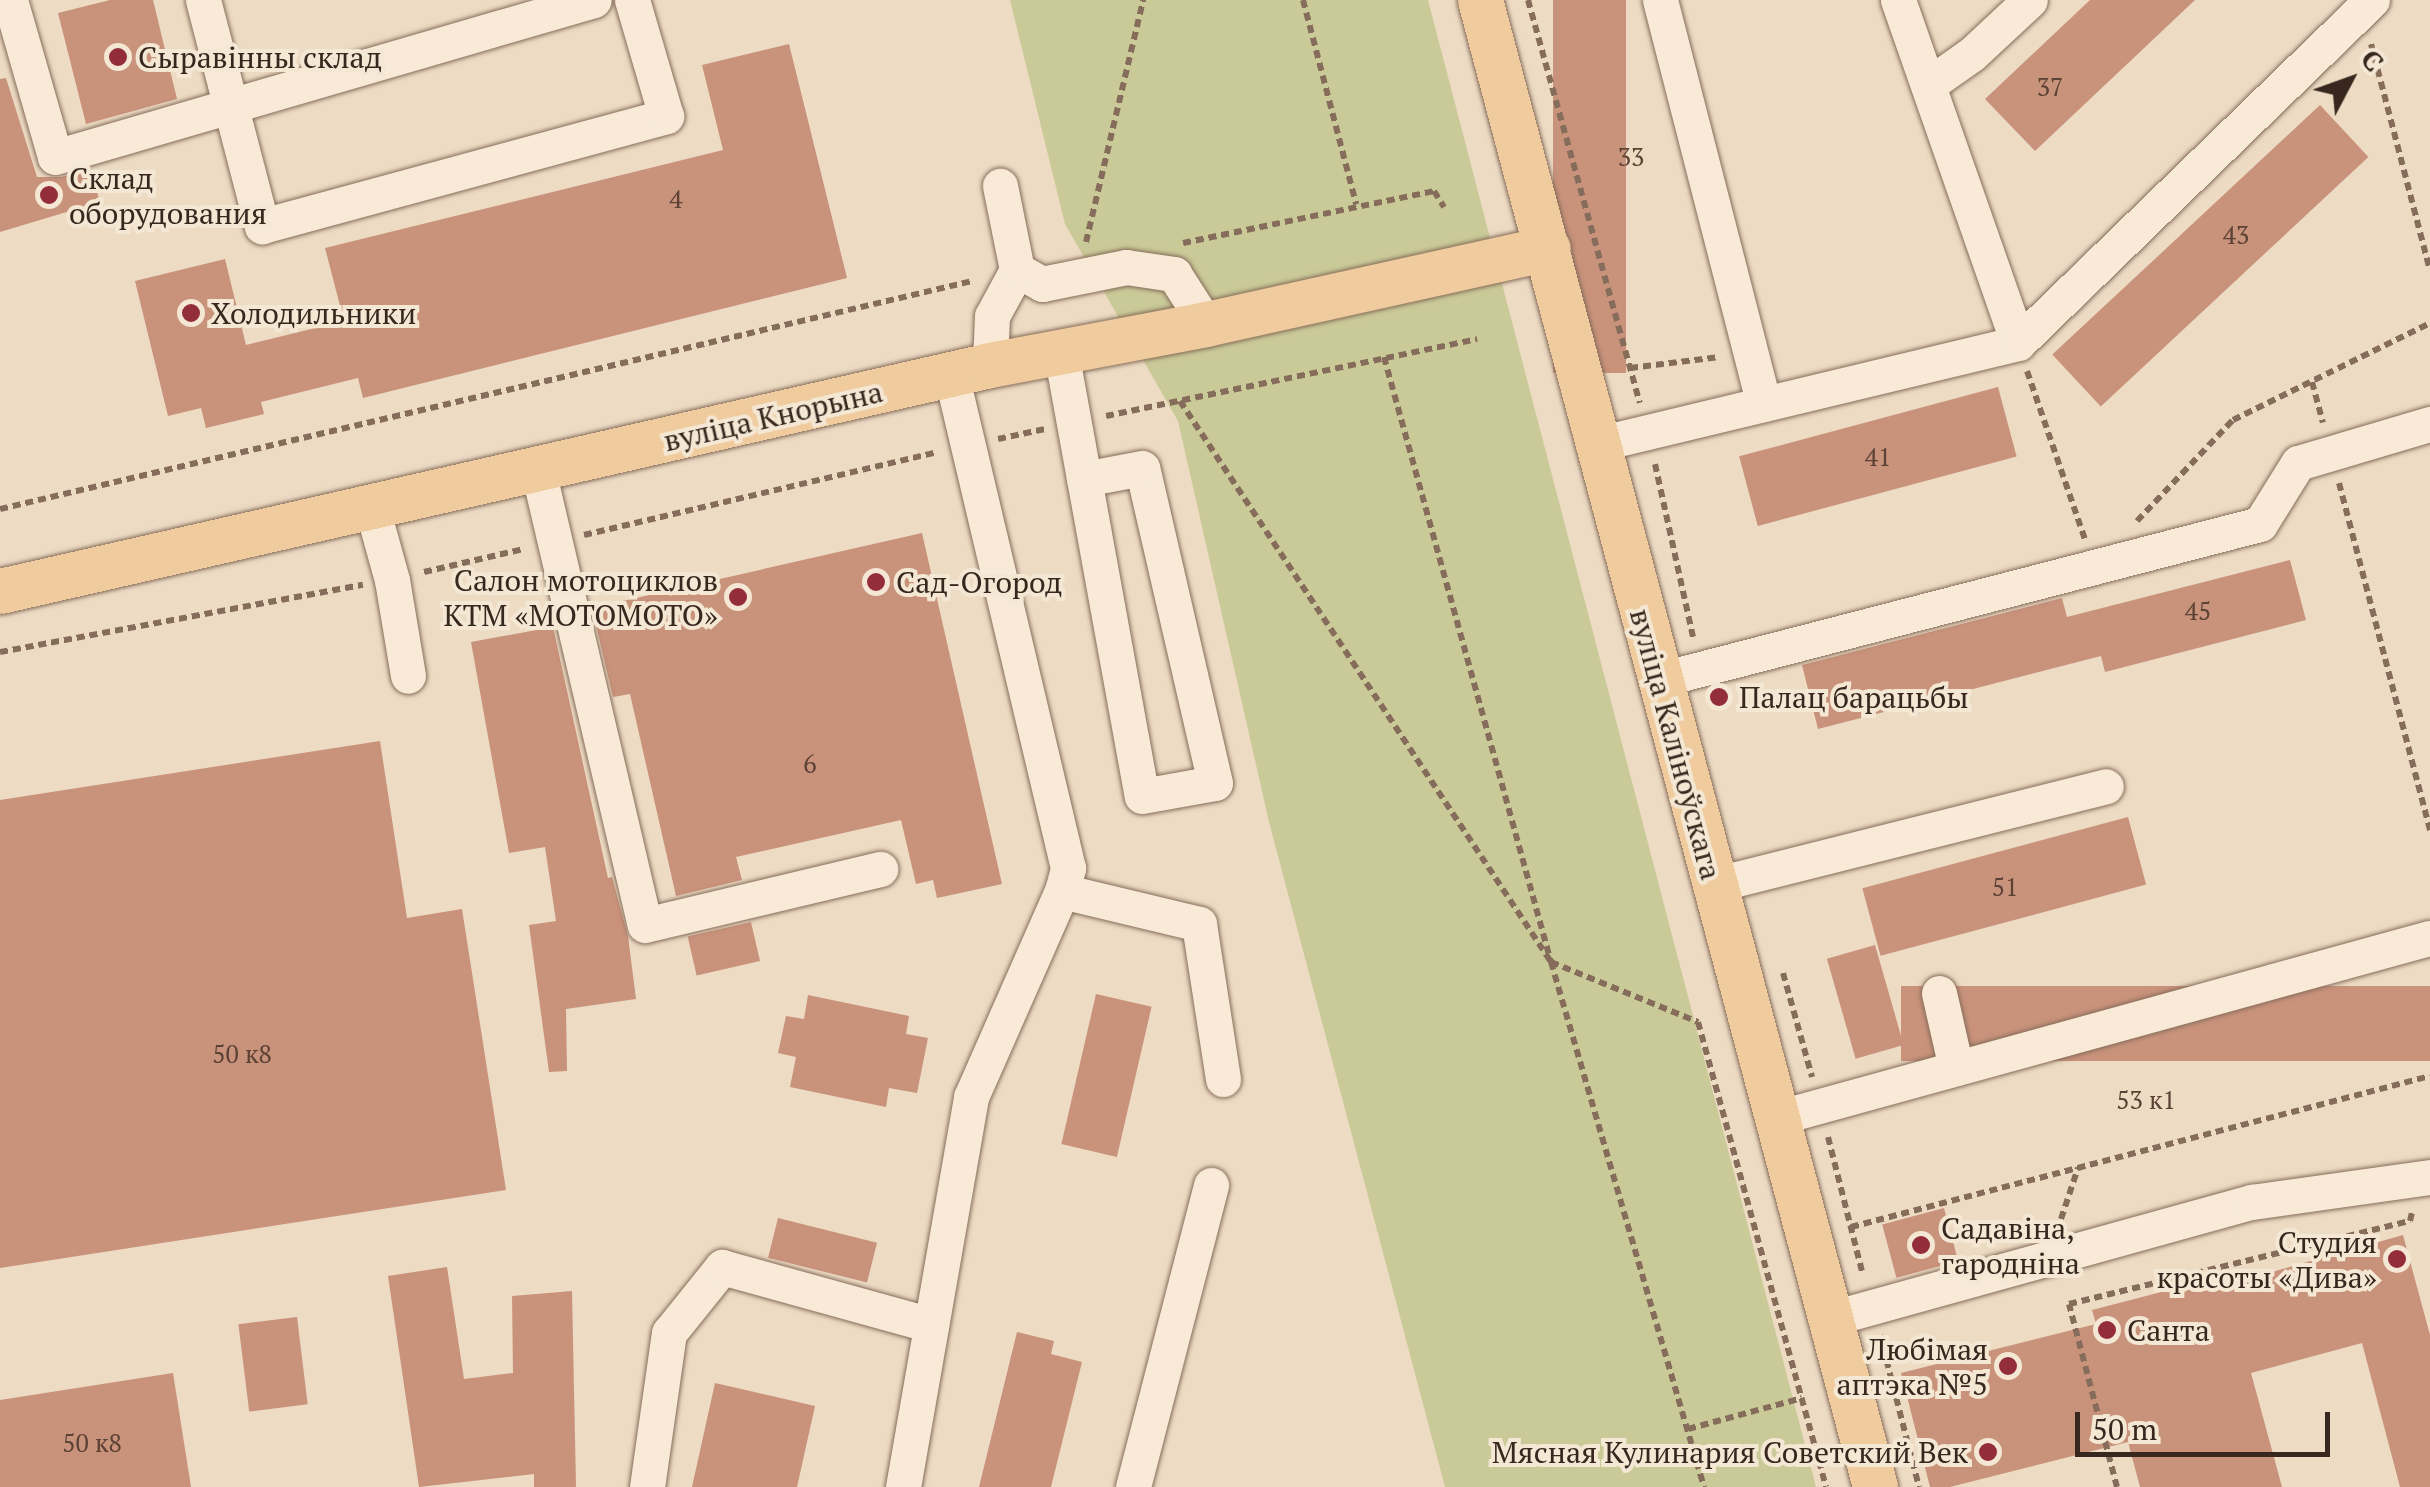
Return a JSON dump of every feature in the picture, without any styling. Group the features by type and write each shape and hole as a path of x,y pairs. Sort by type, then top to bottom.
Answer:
{"main road":[{"name":"вуліца Каліноўскага","path":"1480,0 1598,444 1679,675 1713,885 1776,1118 1850,1314 1875,1487"},
{"name":"вуліца Кнорына","path":"0,592 971,370 1206,324 1548,248"}],"lane":[{"path":"10,0 56,157 230,103 594,0"},
{"path":"204,0 262,226 666,116 632,0"},
{"path":"1660,0 1764,404"},
{"path":"1898,0 2018,344"},
{"path":"1928,85 1972,54 2030,0"},
{"path":"1598,444 2018,344 2367,5"},
{"path":"903,1487 971,1096 1062,891 1068,868 967,445 971,370 992,316 1017,270 1000,186"},
{"path":"1017,270 1042,284 1126,267 1174,274 1206,324"},
{"path":"1060,352 1142,796 1215,784 1142,468 1084,479"},
{"path":"1679,675 2260,524 2298,463 2430,424"},
{"path":"538,470 645,925 880,869"},
{"path":"372,508 392,580 408,676"},
{"path":"1713,885 2106,786"},
{"path":"1062,891 1199,924 1223,1079"},
{"path":"1776,1118 2430,938"},
{"path":"1938,993 1956,1068"},
{"path":"1850,1314 2252,1202 2430,1178"},
{"path":"1133,1487 1211,1186"},
{"path":"647,1487 669,1333 722,1267 931,1324"}],"path":[{"path":"1084,252 1144,0"},
{"path":"1304,0 1356,204"},
{"path":"1528,0 1648,432 1679,675"},
{"path":"2367,5 2430,270"},
{"path":"1169,246 1434,190 1444,208"},
{"path":"0,509 1017,270"},
{"path":"2018,344 2094,567 2233,420 2430,323"},
{"path":"0,652 392,580 967,445 1478,339"},
{"path":"1630,368 1722,357 1764,404"},
{"path":"1384,358 1552,962 1704,1487"},
{"path":"2312,381 2430,830"},
{"path":"1180,402 1552,962 1698,1022 1826,1487"},
{"path":"1780,963 1851,1227 1850,1314 1919,1487"},
{"path":"1851,1227 2430,1076"},
{"path":"2048,1258 2078,1168"},
{"path":"2117,1487 2070,1304 2410,1221"},
{"path":"1688,1430 1802,1398"}],"green space":[{"path":"1010,0 1428,0 1816,1487 1445,1487 1269,822 1178,421 1065,224"}],"building":[{"name":"Сыравінны склад","path":"110,0 153,0 177,99 86,124 58,13"},
{"path":"1553,0 1626,0 1626,373 1553,373"},
{"path":"2090,0 2195,0 2035,151 1985,99"},
{"path":"789,44 847,278 363,398 358,378 261,402 264,414 206,428 201,408 168,416 135,281 225,259 246,345 344,321 325,248 723,150 702,65"},
{"name":"Склад оборудования","path":"6,78 37,177 61,177 90,169 100,202 0,232 0,79"},
{"path":"2320,105 2368,157 2101,407 2052,355"},
{"path":"1998,387 2017,457 1758,526 1739,456"},
{"path":"922,533 1002,884 937,898 933,880 916,884 901,820 736,857 742,880 676,896 630,694 613,697 592,608"},
{"path":"2290,560 2306,620 2105,672 2101,656 1818,729 1802,665 2062,598 2067,617"},
{"path":"553,627 608,878 612,877 628,936 636,999 566,1009 567,1071 549,1072 529,925 556,921 545,847 509,853 471,642"},
{"path":"380,741 407,918 462,909 506,1190 0,1268 0,800"},
{"path":"2128,817 2146,885 1880,956 1862,888"},
{"path":"751,922 760,961 697,976 688,937"},
{"path":"1875,945 1904,1045 1856,1059 1827,959"},
{"path":"1901,986 2430,986 2430,1061 1901,1061"},
{"path":"1096,994 1152,1007 1117,1157 1061,1144"},
{"path":"808,995 909,1016 906,1034 928,1038 917,1093 889,1088 886,1107 790,1087 796,1057 778,1053 786,1016 804,1019"},
{"name":"Садавіна, гародніна","path":"1944,1208 1958,1261 1896,1278 1882,1225"},
{"path":"778,1218 877,1243 867,1282 768,1258"},
{"path":"2403,1235 2430,1335 2430,1487 2400,1487 2362,1343 2251,1373 2282,1487 2140,1487 2128,1442 1950,1487 1930,1487 1901,1373 2096,1324 2092,1310 2223,1276 2226,1285"},
{"path":"447,1267 464,1379 513,1373 512,1296 572,1291 576,1487 534,1487 534,1474 419,1487 388,1276"},
{"path":"297,1317 308,1404 249,1412 238,1324"},
{"path":"1017,1332 1054,1341 1051,1354 1082,1362 1051,1487 979,1487"},
{"path":"173,1373 191,1487 0,1487 0,1400"},
{"path":"715,1383 815,1406 797,1487 692,1487"}],"place":[{"name":"Сыравінны склад","path":"118,57"},
{"name":"Склад оборудования","path":"49,195"},
{"name":"Холодильники","path":"191,313"},
{"name":"Сад-Огород","path":"876,582"},
{"name":"Салон мотоциклов КТМ «МОТОМОТО»","path":"738,597"},
{"name":"Палац барацьбы","path":"1719,697"},
{"name":"Садавіна, гародніна","path":"1921,1245"},
{"name":"Студия красоты «Дива»","path":"2397,1259"},
{"name":"Санта","path":"2107,1330"},
{"name":"Любімая аптэка №5","path":"2008,1366"},
{"name":"Мясная Кулинария Советский Век","path":"1988,1452"}]}
